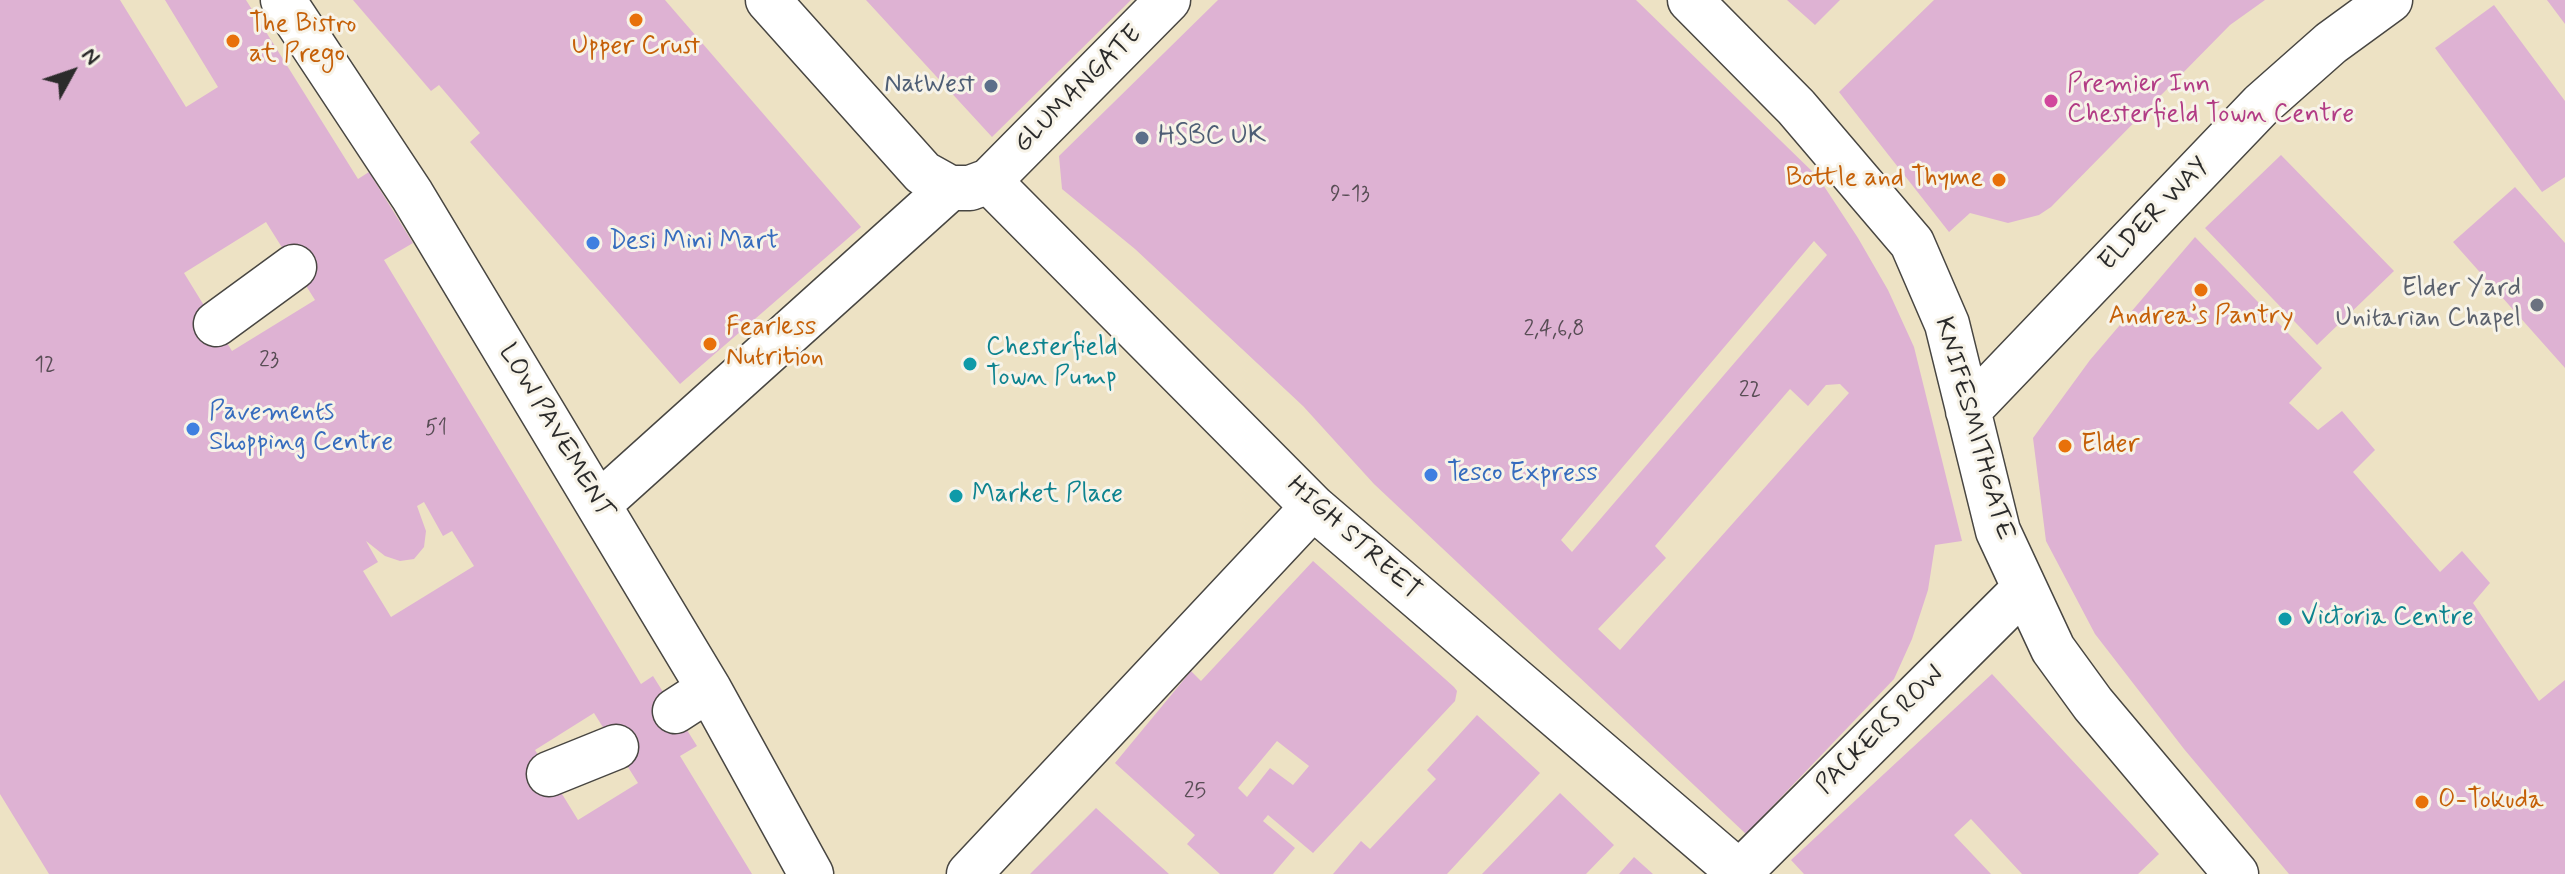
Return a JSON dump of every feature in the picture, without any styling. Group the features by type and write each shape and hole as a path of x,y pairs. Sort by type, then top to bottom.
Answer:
{"street":[{"path":"768,0 923,173 970,185"},
{"name":"GLUMANGATE","path":"970,185 1168,0"},
{"name":"KNIFESMITHGATE","path":"1690,0 1796,107 1912,243 1947,324 1998,531 2053,649 2093,704 2236,874"},
{"name":"ELDER WAY","path":"1968,411 2262,104 2331,43 2390,0"},
{"name":"LOW PAVEMENT","path":"293,4 402,202 599,504 692,700 811,874"},
{"path":"599,504 970,185"},
{"name":"HIGH STREET","path":"970,185 1313,507 1740,873"},
{"path":"216,324 294,267"},
{"path":"969,874 1313,507"},
{"name":"PACKERS ROW","path":"1740,873 2024,589"},
{"path":"549,774 616,747"}],"building":[{"name":"Pavements Shopping Centre","path":"0,0 120,0 186,107 218,87 165,0 246,0 358,179 369,172 413,243 384,260 641,684 653,676 697,746 680,756 752,874 49,874 0,794","holes":["266,222 315,300 232,351 184,273","424,502 443,536 452,531 474,566 391,617 363,571 378,562 366,541 385,556 400,561 414,559 424,547 426,531 417,506","594,713 638,783 578,820 535,750"]},
{"path":"353,0 665,0 861,227 680,384 470,142 480,133 439,85 431,91"},
{"path":"866,0 1131,0 992,137"},
{"path":"1218,0 1636,0 1818,177 1888,290 1914,347 1962,541 1935,545 1928,590 1912,639 1894,679 1746,834 1374,484 1303,406 1135,249 1062,189 1059,156","holes":["1814,241 1827,255 1572,552 1561,540","1840,384 1849,393 1620,650 1598,629 1666,558 1655,546 1790,389 1808,406 1826,385"]},
{"path":"1787,0 1840,0 1815,25"},
{"path":"1934,0 2265,0 2230,25 2051,207 2039,215 2008,223 1970,213 1949,232 1839,92"},
{"path":"2547,0 2565,0 2565,24"},
{"path":"2494,5 2565,101 2565,177 2542,192 2435,48"},
{"path":"2281,155 2394,271 2317,345 2205,228"},
{"name":"Elder Yard Unitarian Chapel","path":"2515,187 2565,243 2565,368 2453,242"},
{"name":"Victoria Centre","path":"2195,237 2322,368 2289,403 2318,430 2342,411 2375,450 2353,472 2440,572 2462,551 2490,583 2473,603 2539,701 2565,680 2565,874 2289,874 2184,749 2095,634 2046,541 2033,438 2090,360"},
{"path":"1313,561 1457,691 1455,701 1313,853 1268,815 1263,821 1295,848 1273,874 1220,874 1187,844 1195,835 1115,763 1191,671 1201,681","holes":["1277,741 1309,766 1293,785 1270,768 1247,797 1238,788"]},
{"path":"1992,674 2159,854 2138,874 2022,874 1971,819 1954,835 1991,874 1804,874 1791,860"},
{"path":"1477,715 1540,773 1447,874 1333,874 1361,841 1370,849 1436,779 1427,770"},
{"path":"1560,793 1614,845 1586,874 1482,874"},
{"path":"1096,808 1169,874 1030,874"},
{"path":"1634,857 1653,874 1619,874"}],"place":[{"name":"Upper Crust","path":"636,20"},
{"name":"The Bistro at Prego","path":"233,41"},
{"name":"NatWest","path":"991,86"},
{"name":"Premier Inn Chesterfield Town Centre","path":"2051,101"},
{"name":"HSBC UK","path":"1142,138"},
{"name":"Bottle and Thyme","path":"1999,180"},
{"name":"Desi Mini Mart","path":"593,243"},
{"name":"Andrea’s Pantry","path":"2201,290"},
{"name":"Elder Yard Unitarian Chapel","path":"2537,305"},
{"name":"Fearless Nutrition","path":"710,344"},
{"name":"Chesterfield Town Pump","path":"970,364"},
{"name":"Pavements Shopping Centre","path":"193,429"},
{"name":"Elder","path":"2065,446"},
{"name":"Tesco Express","path":"1431,475"},
{"name":"Market Place","path":"956,496"},
{"name":"Victoria Centre","path":"2285,619"},
{"name":"O-Tokuda","path":"2422,802"}]}
